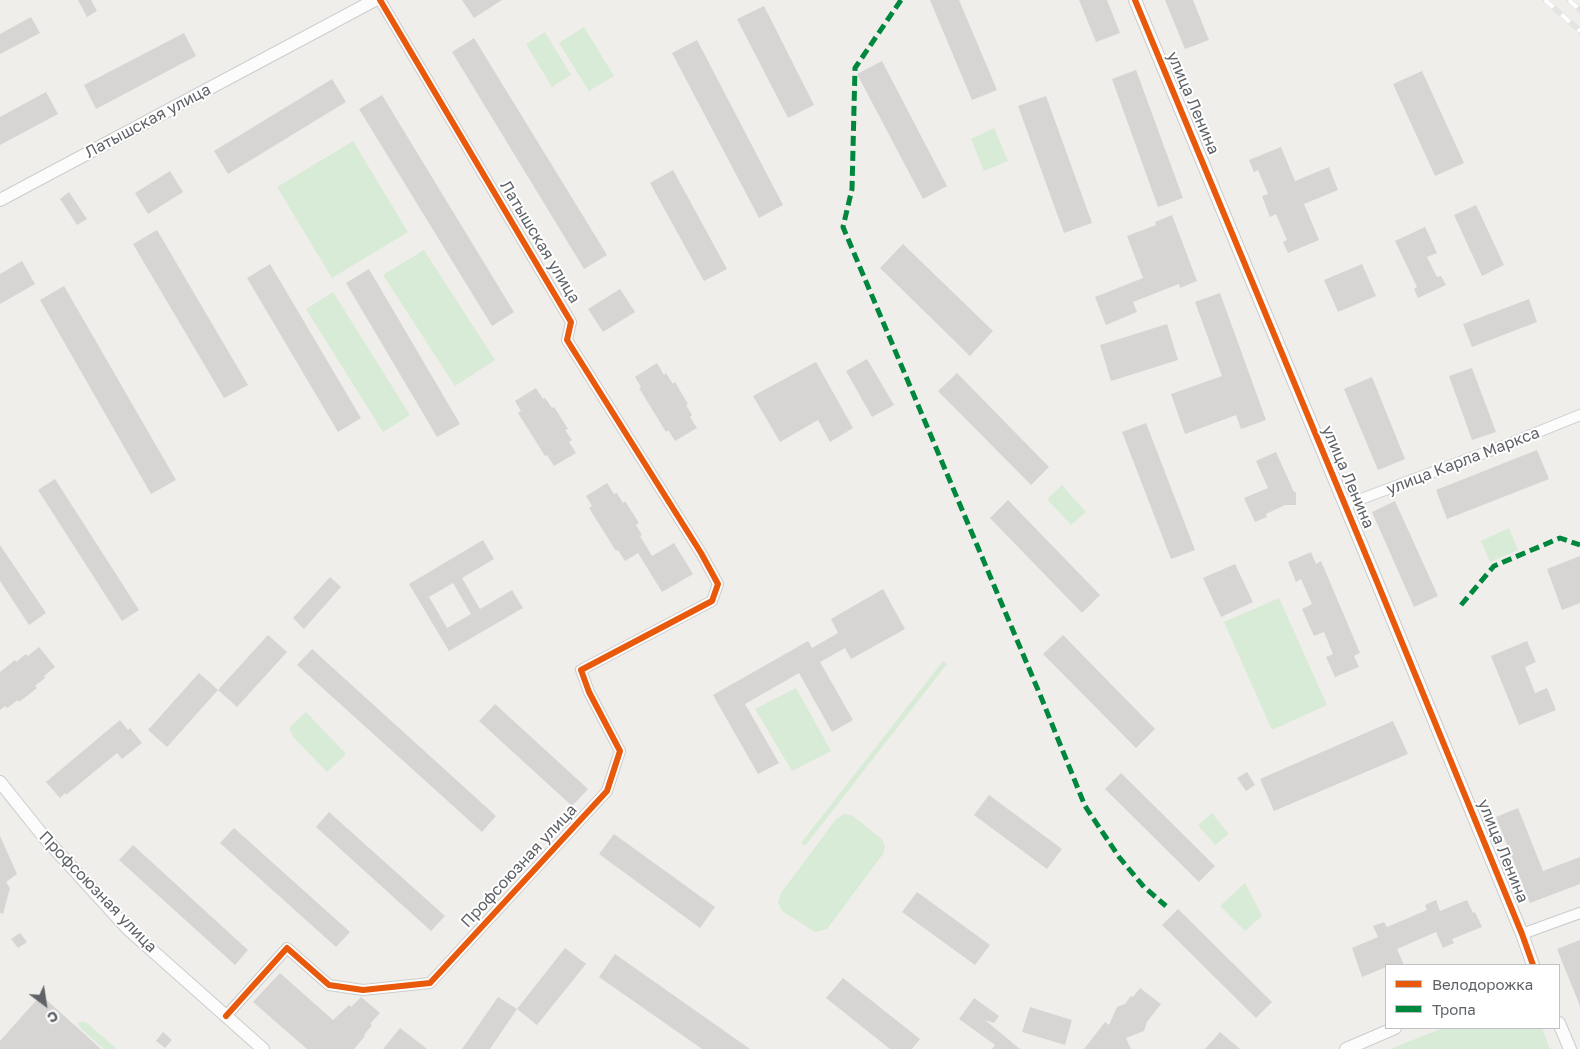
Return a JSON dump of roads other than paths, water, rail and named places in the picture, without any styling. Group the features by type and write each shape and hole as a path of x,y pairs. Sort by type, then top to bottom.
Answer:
{"street":[{"name":"Латышская улица","path":"0,200 375,0"},
{"name":"Латышская улица","path":"380,0 571,322 567,340 701,553 718,584 712,601"},
{"name":"улица Ленина","path":"1135,0 1522,934 1533,964"},
{"name":"улица Карла Маркса","path":"1345,505 1580,415"},
{"name":"Профсоюзная улица","path":"226,1016 287,948 329,985 363,990 430,983 607,791 620,751 589,692 580,670 712,601"},
{"name":"Профсоюзная улица","path":"0,782 44,837 128,929 263,1049"},
{"path":"1522,934 1580,913"},
{"path":"1560,1025 1570,1049"},
{"path":"1346,1049 1393,1029"}],"railway":[{"path":"1545,0 1580,31"},
{"path":"1569,0 1580,10"}]}
